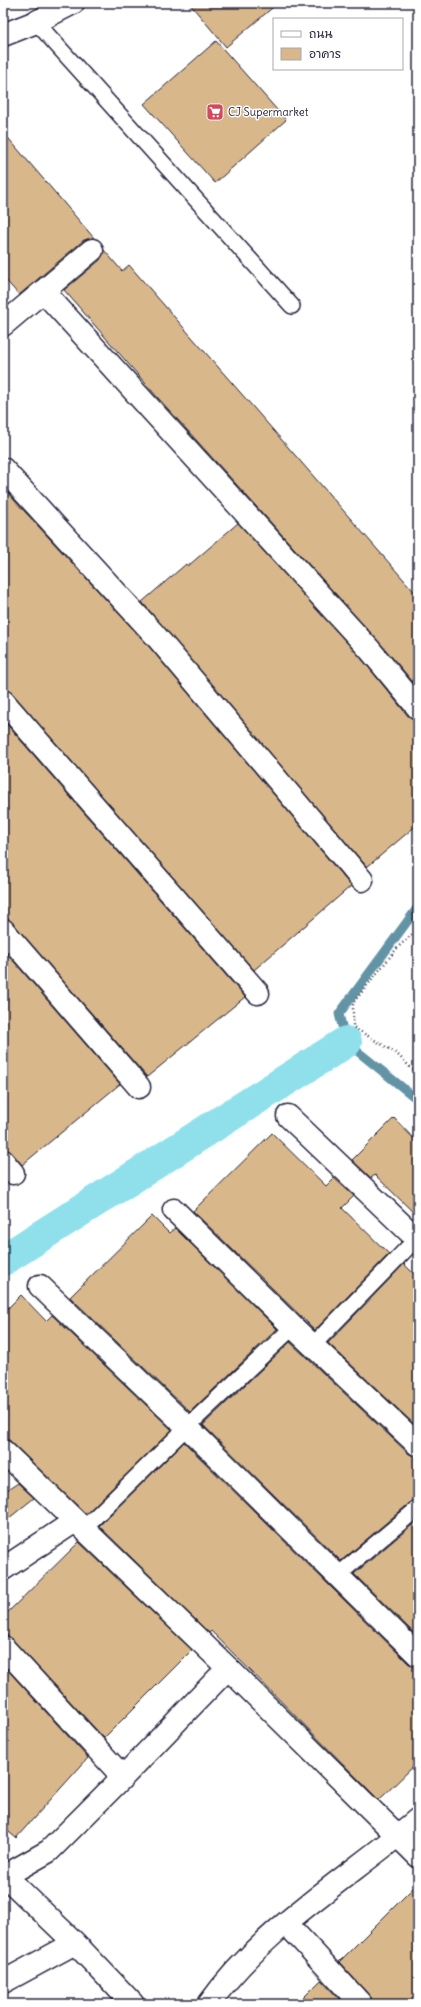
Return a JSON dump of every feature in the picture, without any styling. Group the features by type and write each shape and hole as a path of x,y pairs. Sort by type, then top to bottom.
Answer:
{"street":[{"path":"3,35 36,22 73,3"},
{"path":"3,325 92,250"},
{"path":"44,292 370,650 418,708"},
{"path":"3,469 154,635 362,880"},
{"path":"3,701 258,993"},
{"path":"3,930 139,1087"},
{"path":"288,1116 418,1238"},
{"path":"174,1210 293,1327 313,1344 418,1446"},
{"path":"40,1286 187,1427 418,1655"},
{"path":"3,1451 228,1668 418,1856"},
{"path":"3,1569 79,1524"},
{"path":"3,1647 123,1777"},
{"path":"133,2004 75,1942 4,1876 49,1851 228,1668"},
{"path":"209,2004 225,1981 286,1923 418,1819"},
{"path":"286,1923 361,2004"},
{"path":"3,1982 75,1942"}],"lane":[{"path":"36,22 292,306"},
{"path":"313,1344 418,1238"},
{"path":"79,1524 187,1427 293,1327"},
{"path":"337,1576 418,1508"}],"path":[{"path":"418,929 398,947 354,1003 354,1027 396,1053 418,1075"}],"building":[{"path":"189,3 278,3 226,47"},
{"name":"CJ Supermarket","path":"216,41 286,120 215,183 144,104"},
{"path":"3,132 94,238 84,240 19,295 3,277"},
{"path":"104,250 122,271 129,265 418,596 418,688 379,642 159,399 64,290 100,260"},
{"path":"3,488 146,643 351,886 254,970 12,693 3,689"},
{"path":"238,523 361,658 408,716 418,720 418,824 367,867 142,602 186,564 188,566"},
{"path":"3,720 245,997 147,1077 12,922 3,918"},
{"path":"3,949 120,1084 22,1165 12,1153 3,1147"},
{"path":"394,1118 418,1143 418,1217 375,1175 371,1178 352,1160"},
{"path":"272,1133 326,1186 334,1178 354,1196 342,1208 389,1254 315,1330 193,1211"},
{"path":"152,1216 169,1233 175,1228 277,1329 190,1412 70,1297"},
{"path":"404,1264 418,1278 418,1428 328,1343"},
{"path":"21,1295 46,1321 52,1315 172,1430 86,1514 3,1434 3,1313"},
{"path":"290,1342 409,1454 418,1457 418,1499 412,1501 341,1561 203,1425"},
{"path":"184,1442 409,1664 418,1667 418,1762 379,1800 211,1631 209,1633 99,1526"},
{"path":"18,1483 34,1498 3,1523 3,1493"},
{"path":"418,1520 418,1637 354,1574"},
{"path":"79,1542 192,1650 104,1738 12,1639 3,1635 3,1617"},
{"path":"3,1665 88,1758 16,1838 3,1827"},
{"path":"418,1883 418,2004 373,2004 370,1996 339,1962"},
{"path":"321,1980 344,2004 297,2004"}],"waterway":[{"path":"418,907 339,1014 346,1042 418,1100"},
{"path":"3,1260 346,1042"}],"place":[{"name":"CJ Supermarket","path":"215,112"}]}
